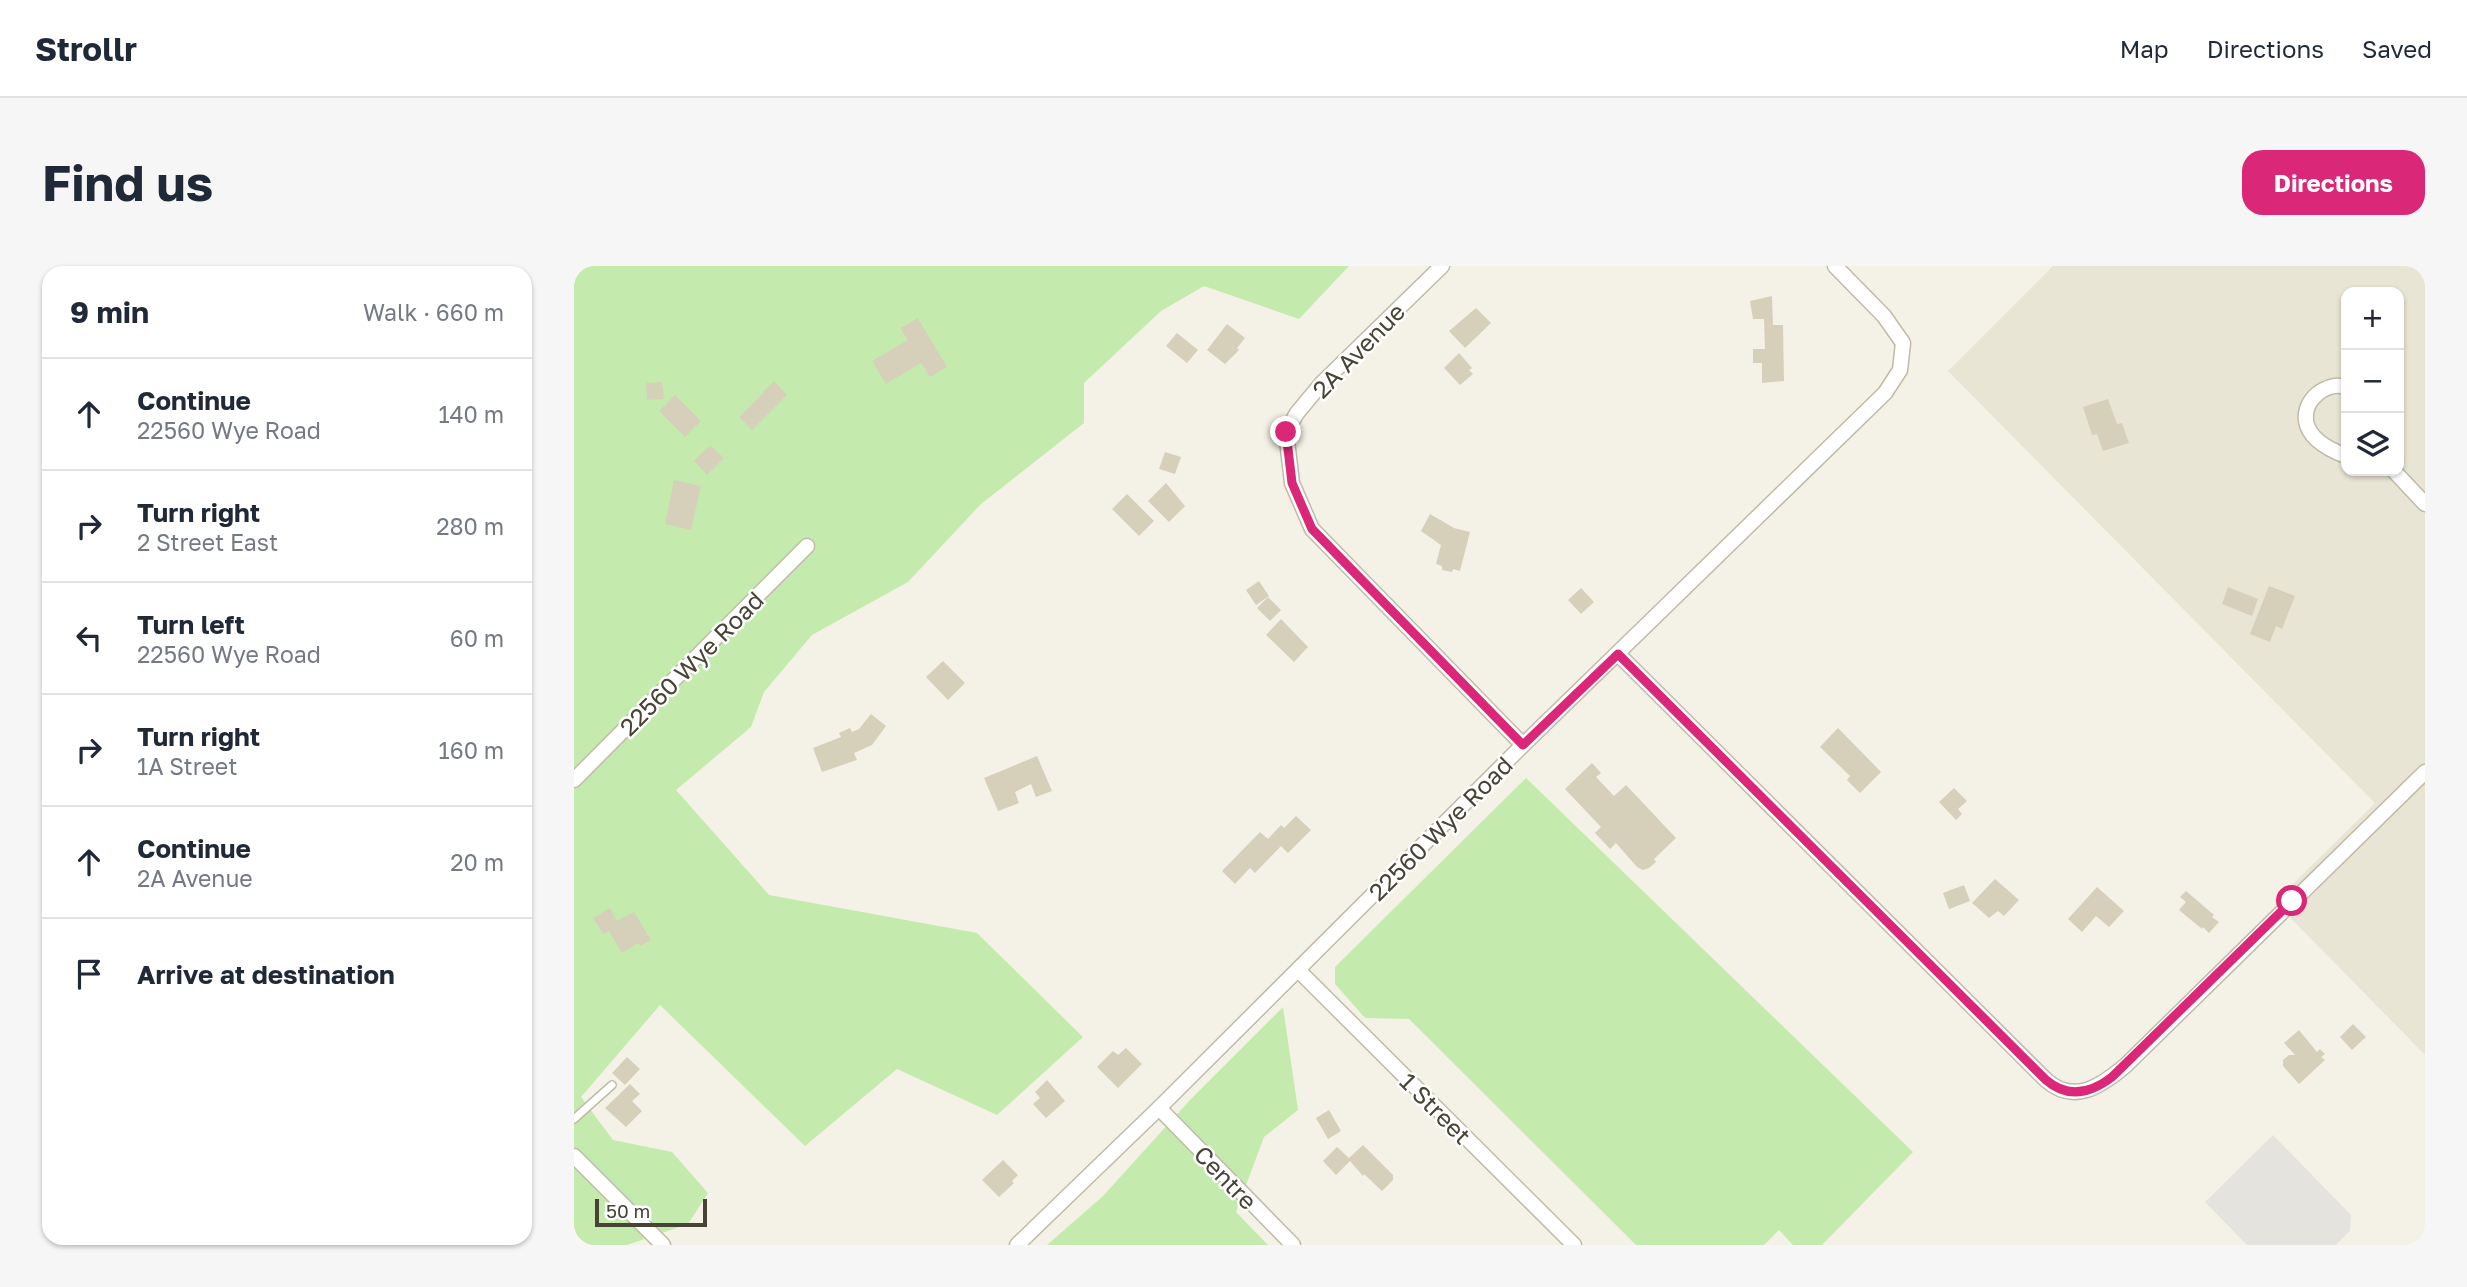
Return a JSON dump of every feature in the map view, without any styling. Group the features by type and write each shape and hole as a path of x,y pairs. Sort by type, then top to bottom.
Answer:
{"street":[{"name":"2A Avenue","path":"1442,266 1331,375 1297,413 1286,432 1292,483 1312,529 1523,745"},
{"name":"22560 Wye Road","path":"1017,1245 1159,1108 1523,745 1885,393 1900,370 1903,343 1884,316 1835,266"},
{"path":"2341,387 2329,386 2318,393 2306,411 2306,422 2320,442 2341,454"},
{"path":"2397,476 2425,504"},
{"name":"22560 Wye Road","path":"574,780 807,546"},
{"path":"1618,654 2046,1080 2063,1091 2092,1090 2125,1066 2425,772"},
{"name":"1 Street","path":"1297,970 1574,1245"},
{"name":"Centre","path":"1159,1108 1293,1245"},
{"path":"574,1156 663,1245"}],"lane":[{"path":"574,1119 611,1085"}],"shaded area":[{"path":"2053,266 2425,266 2425,1055 2275,902 2375,803 1948,371"},
{"path":"2273,1135 2351,1215 2350,1231 2336,1245 2247,1245 2205,1202"}],"green space":[{"path":"574,266 1349,266 1299,319 1204,286 1161,311 1084,383 1084,423 981,504 908,582 812,635 764,692 751,727 676,790 769,895 977,933 1083,1037 997,1115 897,1069 805,1146 660,1005 581,1097 613,1140 672,1152 708,1193 688,1224 627,1245 574,1245"},
{"path":"1526,778 1913,1152 1822,1245 1793,1245 1779,1230 1764,1245 1636,1245 1409,1019 1365,1018 1335,984 1335,967"},
{"path":"1283,1007 1298,1110 1264,1137 1236,1212 1268,1245 1047,1245 1103,1196 1190,1100"}],"building":[{"path":"1772,296 1773,325 1783,325 1784,381 1762,383 1762,363 1753,363 1753,349 1765,349 1764,319 1753,319 1750,301"},
{"path":"1476,308 1491,323 1465,348 1449,331"},
{"path":"918,318 947,367 930,377 921,363 886,384 872,361 908,340 900,328"},
{"path":"1227,324 1245,338 1237,348 1239,350 1225,364 1207,350"},
{"path":"1177,333 1198,350 1187,363 1166,346"},
{"path":"1459,353 1472,368 1469,370 1473,374 1460,385 1444,368"},
{"path":"774,381 787,395 752,430 739,417"},
{"path":"662,382 664,399 647,400 646,383"},
{"path":"675,395 701,421 685,437 659,411"},
{"path":"2108,399 2117,424 2122,423 2129,443 2103,451 2097,434 2092,435 2083,407"},
{"path":"710,445 724,458 707,475 694,461"},
{"path":"1165,452 1181,457 1175,474 1159,469"},
{"path":"674,480 701,486 691,530 665,524"},
{"path":"1166,483 1185,506 1169,522 1148,501"},
{"path":"1127,494 1154,521 1139,536 1112,509"},
{"path":"1430,514 1454,528 1470,532 1460,571 1442,570 1442,566 1436,564 1441,545 1421,531"},
{"path":"1259,581 1269,596 1256,605 1246,590"},
{"path":"2269,586 2295,596 2282,629 2276,626 2270,642 2250,634"},
{"path":"2228,587 2258,599 2252,616 2222,604"},
{"path":"1581,588 1594,602 1581,614 1568,600"},
{"path":"1268,597 1281,610 1270,621 1257,608"},
{"path":"1281,619 1308,647 1294,662 1266,635"},
{"path":"943,661 965,683 948,700 926,677"},
{"path":"871,714 886,726 872,745 854,753 857,760 822,772 813,748 841,737 839,733 850,728 852,732 859,729"},
{"path":"1838,728 1881,772 1860,793 1847,780 1850,776 1820,747"},
{"path":"1037,756 1052,791 1036,797 1031,784 1015,792 1019,803 998,811 984,778"},
{"path":"1592,763 1601,773 1596,777 1614,796 1626,785 1676,838 1654,859 1656,862 1649,868 1643,870 1637,867 1616,843 1610,849 1595,833 1601,827 1565,789"},
{"path":"1954,788 1967,801 1958,809 1962,814 1956,820 1939,802"},
{"path":"1296,816 1311,830 1288,853 1281,846 1255,873 1250,868 1235,884 1222,871 1260,832 1268,839 1281,825 1284,828"},
{"path":"1995,879 2019,900 2004,916 1998,911 1989,918 1972,903"},
{"path":"1964,885 1970,901 1949,909 1943,893"},
{"path":"2097,887 2124,911 2109,927 2096,916 2082,932 2068,919"},
{"path":"2186,891 2219,922 2209,933 2179,910 2186,902 2180,897"},
{"path":"610,908 617,921 634,912 651,940 640,946 639,943 622,953 609,931 603,934 593,918"},
{"path":"2353,1024 2366,1037 2352,1050 2340,1037"},
{"path":"2299,1030 2317,1052 2320,1049 2325,1054 2321,1057 2325,1060 2299,1084 2283,1066 2283,1060 2289,1055 2295,1055 2284,1043"},
{"path":"1126,1048 1142,1064 1118,1088 1097,1067 1113,1051 1118,1055"},
{"path":"627,1057 640,1069 625,1085 612,1073"},
{"path":"1047,1080 1065,1101 1046,1118 1033,1104 1040,1098 1035,1092"},
{"path":"630,1084 640,1094 632,1101 642,1111 626,1127 605,1108"},
{"path":"1329,1110 1341,1131 1328,1139 1316,1118"},
{"path":"1363,1145 1393,1175 1393,1180 1382,1191 1350,1161 1336,1175 1323,1161 1337,1147 1349,1158"},
{"path":"1003,1160 1018,1175 1012,1181 1014,1183 999,1197 982,1180"}],"route":[{"path":"1286,432 1292,483 1312,529 1523,745 1618,654 2046,1080 2063,1091 2092,1090 2112,1077 2292,901"}]}
